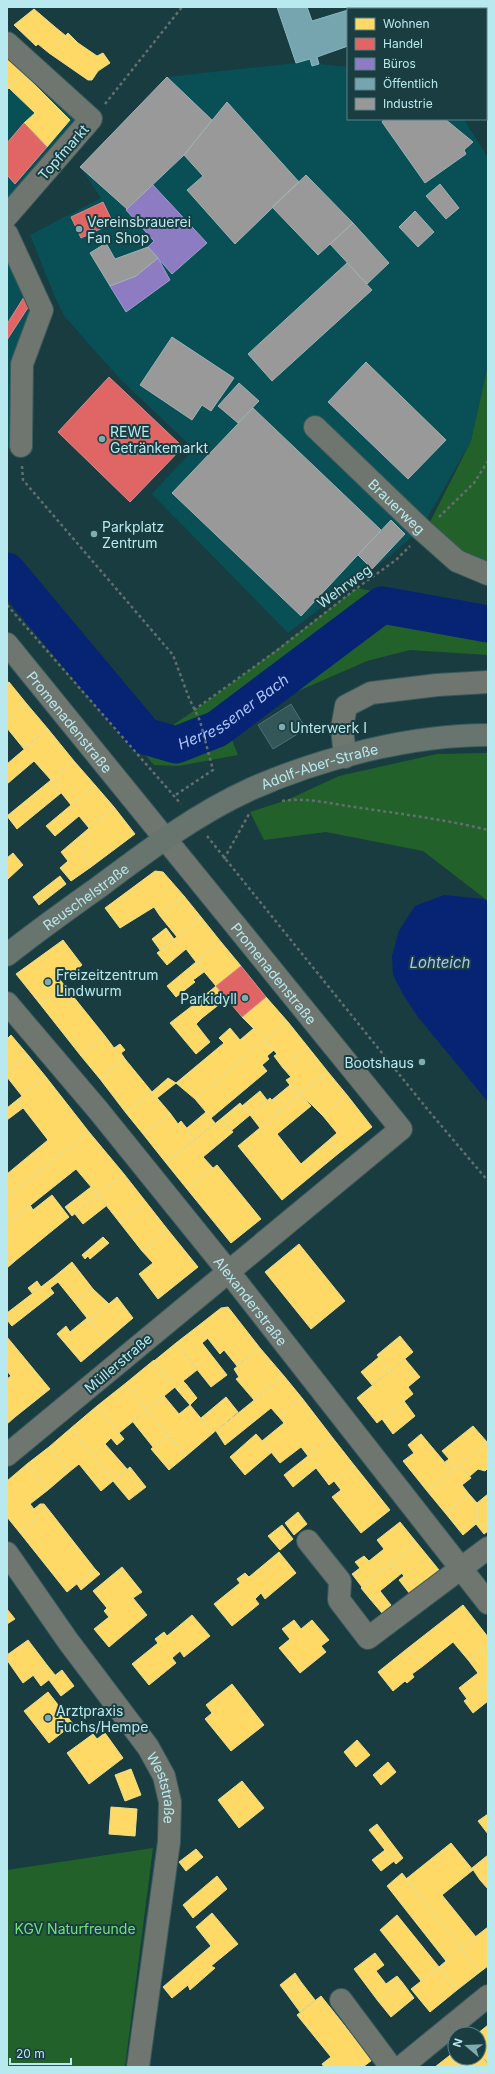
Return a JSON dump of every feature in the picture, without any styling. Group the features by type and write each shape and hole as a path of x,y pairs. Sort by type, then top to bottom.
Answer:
{"main road":[{"name":"Adolf-Aber-Straße","path":"164,838 195,819 251,790 310,767 345,757 417,742 488,735"},
{"name":"Reuschelstraße","path":"7,955 164,838"}],"street":[{"name":"Topfmarkt","path":"7,43 91,119 7,216"},
{"path":"7,234 42,310 22,364 21,446"},
{"name":"Brauerweg","path":"315,427 457,561 488,574"},
{"name":"Promenadenstraße","path":"7,644 401,1129 228,1271"},
{"path":"345,757 342,728 346,706 371,693 437,685 488,682"},
{"name":"Alexanderstraße","path":"7,1003 98,1110 228,1271 488,1602"},
{"name":"Müllerstraße","path":"7,1455 228,1271"},
{"path":"308,1541 340,1581 338,1600 368,1638 435,1586 488,1548"},
{"name":"Weststraße","path":"7,1553 68,1641 148,1747 164,1776 170,1802 169,1842 138,2067"},
{"path":"341,2000 399,2067 488,1996"}],"path":[{"path":"91,119 182,7"},
{"path":"7,605 174,796 213,770 209,748 200,721 194,710 173,655 23,480 21,446"},
{"name":"Wehrweg","path":"194,710 276,651 357,588 396,560 474,483 488,461"},
{"path":"280,801 309,801 347,806 455,822 488,830"},
{"path":"224,859 250,812"},
{"path":"195,819 224,859 488,1181"}],"shaded area":[{"path":"7,43 91,119 7,216"},
{"path":"310,59 312,66 319,64 347,67 347,120 465,120 488,158 488,365 471,441 421,529 390,556 288,633 152,494 194,449 120,379 65,317 54,295 30,235 101,198 80,167 167,77 296,63"},
{"path":"7,234 42,310 22,364 21,446 7,448"}],"green space":[{"path":"488,365 488,574 425,532 471,441"},
{"path":"7,575 147,742 227,687 357,588 488,613 488,655 410,650 367,661 287,696 230,735 238,755 178,766 154,765 7,594"},
{"path":"488,753 488,901 423,851 326,832 264,840 250,812 287,800 339,776 437,754"},
{"name":"KGV Naturfreunde","path":"153,1848 125,2067 7,2067 7,1870"}],"water":[{"name":"Lohteich","path":"444,895 483,899 488,901 488,1102 418,1017 404,996 393,975 392,956 399,931 415,906"}],"building: Wohnen":[{"path":"34,9 55,27 36,46 14,25"},
{"path":"55,27 66,36 49,53 38,44"},
{"path":"68,33 78,43 97,56 103,53 110,63 98,71 92,80 88,80 49,53"},
{"path":"7,57 24,74 8,89 7,88"},
{"path":"24,74 70,120 47,147 24,123 35,113 9,88"},
{"path":"9,682 26,703 7,720 7,683"},
{"path":"26,703 48,729 24,749 7,728 7,720"},
{"path":"48,729 74,761 51,780 34,761 7,784 7,764"},
{"path":"74,761 95,785 71,805 51,780"},
{"path":"51,780 61,793 17,829 7,816"},
{"path":"95,785 114,807 89,828 79,816 55,836 46,826"},
{"path":"114,807 135,834 91,867 81,853 90,846 81,835"},
{"path":"81,835 90,846 81,853 91,867 71,881 60,868 68,861 61,852"},
{"path":"13,853 23,865 8,879 7,858"},
{"path":"155,871 163,872 184,896 160,916 154,907 120,928 105,908"},
{"path":"60,876 66,884 39,905 33,897"},
{"path":"184,896 201,917 177,937 160,916"},
{"path":"201,917 221,942 196,962 186,949 167,965 157,953"},
{"path":"166,928 174,939 160,950 152,939"},
{"path":"63,940 82,965 65,979 59,971 55,973 64,985 40,1004 16,974"},
{"path":"221,942 241,966 216,986 196,962"},
{"path":"196,962 204,972 193,980 195,982 176,997 167,986"},
{"path":"64,985 105,1036 81,1056 40,1004"},
{"path":"216,986 226,999 202,1018 192,1006"},
{"path":"266,997 288,1022 265,1040 242,1017"},
{"path":"192,1006 202,1018 196,1024 210,1042 196,1054 170,1023"},
{"path":"288,1022 308,1047 283,1068 274,1056 277,1054 265,1040"},
{"path":"230,1028 240,1040 254,1028 265,1040 195,1099 176,1083 224,1043 219,1038"},
{"path":"11,1035 28,1055 7,1072 7,1039"},
{"path":"105,1036 114,1048 120,1044 125,1050 121,1053 125,1059 100,1079 81,1056"},
{"path":"265,1040 274,1050 267,1056 269,1059 262,1065 267,1071 211,1118 195,1099"},
{"path":"308,1047 328,1072 303,1093 297,1086 293,1089 286,1080 291,1077 283,1068"},
{"path":"28,1055 46,1077 22,1096 7,1077 7,1072"},
{"path":"125,1059 152,1092 126,1113 100,1079"},
{"path":"328,1072 347,1095 323,1116 301,1094"},
{"path":"46,1077 89,1132 7,1197 7,1174 48,1140 17,1100"},
{"path":"168,1078 176,1083 157,1098 152,1092"},
{"path":"290,1085 293,1089 297,1086 303,1093 281,1111 272,1100"},
{"path":"260,1091 267,1100 250,1115 242,1106"},
{"path":"152,1092 170,1113 143,1134 126,1113"},
{"path":"301,1094 311,1106 277,1134 301,1164 329,1140 339,1153 282,1200 238,1146"},
{"path":"347,1095 372,1127 339,1153 329,1140 337,1133 323,1116"},
{"path":"270,1098 281,1111 260,1128 250,1115"},
{"path":"17,1100 23,1108 7,1120 7,1108"},
{"path":"240,1103 250,1115 232,1130 222,1118"},
{"path":"206,1112 215,1123 193,1141 187,1133 189,1131 187,1128"},
{"path":"170,1113 178,1124 181,1121 189,1131 187,1133 193,1141 166,1163 143,1134"},
{"path":"222,1118 233,1132 203,1157 213,1168 187,1189 166,1163"},
{"path":"89,1132 124,1174 98,1195 76,1169 7,1224 7,1197"},
{"path":"217,1165 261,1219 231,1243 187,1189"},
{"path":"124,1174 146,1202 120,1223 98,1195"},
{"path":"91,1187 98,1195 72,1216 65,1207"},
{"path":"52,1195 69,1217 15,1261 7,1251 7,1224 30,1205 33,1210"},
{"path":"98,1195 106,1206 83,1224 75,1214"},
{"path":"146,1202 168,1230 142,1251 120,1223"},
{"path":"168,1230 198,1267 158,1299 139,1274 153,1263 142,1251"},
{"path":"103,1237 109,1243 90,1259 88,1256 85,1259 82,1255"},
{"path":"299,1244 345,1301 311,1329 265,1272"},
{"path":"7,1251 15,1261 7,1268"},
{"path":"72,1262 93,1289 75,1303 54,1277"},
{"path":"54,1277 58,1282 50,1288 54,1293 12,1326 7,1320 7,1313"},
{"path":"37,1281 41,1287 32,1293 28,1288"},
{"path":"93,1289 109,1304 91,1319 89,1316 87,1318 75,1303"},
{"path":"117,1297 133,1318 106,1341 87,1318 89,1316 91,1319"},
{"path":"228,1307 260,1348 237,1366 224,1350 220,1354 198,1326 221,1308"},
{"path":"87,1318 106,1341 81,1362 57,1334 66,1326 70,1332"},
{"path":"198,1326 208,1338 202,1343 227,1375 211,1387 176,1343"},
{"path":"400,1336 413,1352 390,1371 377,1355"},
{"path":"7,1337 50,1389 15,1417 7,1408 7,1379 11,1376 7,1371"},
{"path":"176,1343 197,1370 183,1381 186,1384 178,1391 154,1361"},
{"path":"260,1348 284,1376 254,1400 236,1379 239,1377 234,1369"},
{"path":"379,1357 390,1371 372,1385 361,1372"},
{"path":"405,1359 420,1377 408,1387 413,1394 377,1423 357,1398"},
{"path":"154,1360 175,1387 147,1410 126,1383"},
{"path":"284,1376 302,1398 279,1417 271,1408 225,1445 216,1431"},
{"path":"126,1383 147,1410 119,1433 97,1406"},
{"path":"186,1384 197,1398 190,1405 178,1391"},
{"path":"164,1396 179,1414 190,1405 213,1433 186,1456 147,1410"},
{"path":"226,1397 238,1412 213,1433 201,1418"},
{"path":"302,1398 332,1437 308,1456 301,1447 280,1463 262,1441 284,1423 279,1417"},
{"path":"404,1401 415,1416 393,1434 382,1419"},
{"path":"97,1406 124,1439 117,1445 111,1438 105,1444 127,1469 113,1481 71,1428"},
{"path":"7,1408 15,1417 7,1424"},
{"path":"147,1410 168,1435 153,1447 133,1422"},
{"path":"473,1426 487,1442 452,1471 445,1462 449,1459 442,1451"},
{"path":"71,1428 113,1481 101,1491 79,1464 69,1472 49,1447"},
{"path":"256,1434 272,1452 245,1475 230,1457"},
{"path":"421,1434 452,1471 427,1491 403,1461 414,1453 408,1445"},
{"path":"168,1435 186,1456 169,1470 151,1449"},
{"path":"332,1437 354,1465 329,1485 316,1468 293,1487 284,1475"},
{"path":"488,1441 488,1468 485,1471 478,1469 470,1476 460,1464"},
{"path":"49,1447 69,1472 48,1490 27,1464"},
{"path":"27,1464 48,1490 30,1504 34,1509 40,1504 44,1504 48,1509 20,1533 7,1517 7,1481"},
{"path":"460,1464 471,1478 462,1485 469,1494 446,1514 427,1491"},
{"path":"354,1465 390,1510 361,1533 332,1497 341,1490 334,1481"},
{"path":"130,1467 146,1487 129,1500 113,1481"},
{"path":"469,1494 477,1503 476,1524 463,1535 446,1514"},
{"path":"488,1494 488,1531 484,1534 476,1524 477,1503"},
{"path":"48,1509 95,1569 67,1592 20,1533"},
{"path":"298,1512 307,1524 294,1535 285,1523"},
{"path":"400,1522 417,1543 362,1587 352,1574 360,1568 355,1562 364,1556 369,1561 384,1549 377,1540"},
{"path":"282,1525 293,1539 280,1550 268,1536"},
{"path":"417,1543 439,1570 410,1594 399,1580 404,1576 393,1562"},
{"path":"279,1552 296,1573 265,1599 261,1593 255,1599 259,1604 232,1626 214,1604 240,1583 237,1579 245,1573 249,1577"},
{"path":"393,1562 402,1573 370,1599 361,1588"},
{"path":"122,1567 142,1592 133,1598 147,1615 109,1647 94,1629 109,1617 104,1611 107,1608 93,1591"},
{"path":"95,1569 100,1574 81,1590 77,1584"},
{"path":"380,1591 391,1605 382,1613 370,1599"},
{"path":"463,1605 488,1637 488,1646 469,1661 453,1642 423,1666 408,1648"},
{"path":"7,1609 15,1619 7,1624"},
{"path":"192,1615 210,1636 184,1657 180,1651 172,1658 176,1663 149,1685 132,1664 158,1643 155,1639 164,1632 167,1636"},
{"path":"294,1620 301,1629 312,1620 329,1640 321,1646 326,1652 300,1673 279,1648 290,1639 282,1629"},
{"path":"28,1640 47,1665 23,1683 7,1660 7,1655"},
{"path":"488,1646 488,1683 467,1699 459,1688 478,1673 469,1661"},
{"path":"408,1648 423,1666 412,1674 414,1677 407,1683 405,1681 393,1691 378,1672"},
{"path":"47,1665 55,1675 41,1686 33,1675"},
{"path":"62,1670 74,1686 61,1696 49,1680"},
{"path":"488,1683 488,1701 473,1713 464,1701"},
{"path":"232,1684 264,1725 231,1751 205,1719 212,1713 206,1705"},
{"name":"Arztpraxis Fuchs/Hempe","path":"48,1692 73,1724 49,1743 24,1711"},
{"path":"105,1733 123,1758 89,1784 67,1753 93,1734 97,1739"},
{"path":"357,1740 370,1755 356,1767 344,1752"},
{"path":"388,1762 396,1772 381,1785 373,1775"},
{"path":"131,1769 141,1795 125,1801 115,1775"},
{"path":"242,1781 264,1808 239,1828 218,1800"},
{"path":"111,1807 137,1809 135,1836 109,1834"},
{"path":"488,1814 488,1834 478,1821"},
{"path":"377,1824 403,1858 396,1864 369,1830"},
{"path":"451,1843 473,1870 442,1895 476,1937 461,1948 406,1879"},
{"path":"196,1849 203,1857 186,1871 179,1862"},
{"path":"385,1850 394,1861 381,1871 372,1860"},
{"path":"488,1855 488,1873 480,1880 472,1868"},
{"path":"402,1873 461,1948 446,1961 387,1886"},
{"path":"488,1873 488,1889 480,1880"},
{"path":"217,1876 227,1889 193,1918 183,1905"},
{"path":"212,1913 238,1944 211,1966 215,1968 190,1990 188,1985 172,1998 163,1987 211,1946 196,1927"},
{"path":"397,1915 439,1967 421,1981 380,1930"},
{"path":"488,1927 488,1966 480,1972 461,1948"},
{"path":"461,1948 480,1972 457,1990 439,1967"},
{"path":"375,1953 384,1965 376,1971 386,1984 397,1976 402,1982 378,2001 354,1969"},
{"path":"439,1967 457,1990 430,2012 411,1989"},
{"path":"295,1973 301,1982 286,1993 280,1985"},
{"path":"301,1982 315,2000 300,2012 286,1993"},
{"path":"402,1982 414,1998 391,2017 378,2001"},
{"path":"321,1996 372,2060 363,2067 324,2067 322,2064 331,2057 297,2015"},
{"path":"488,2025 488,2063 487,2062"},
{"path":"447,2058 447,2066 458,2067 435,2067"},
{"path":"457,2066 486,2066 485,2067"}],"building: Handel":[{"path":"24,123 47,147 15,184 7,175 7,143"},
{"path":"103,202 113,223 81,238 71,217"},
{"path":"24,297 29,306 7,340 7,324"},
{"path":"109,377 183,447 130,502 58,432"},
{"path":"241,966 266,997 242,1017 216,986"}],"building: Büros":[{"path":"152,184 207,243 172,274 148,247 154,241 126,210"},
{"path":"158,258 170,280 126,312 110,286 136,276"}],"building: Öffentlich":[{"path":"277,7 307,7 312,21 347,10 347,46 317,57 319,64 312,66 310,59 296,63"},
{"path":"353,7 389,7 389,8"}],"building: Industrie":[{"path":"167,77 212,120 184,155 127,209 80,167"},
{"path":"227,102 299,182 235,244 187,190 203,176 184,155"},
{"path":"383,120 446,120 473,142 464,150 466,154 425,183 382,122"},
{"path":"306,175 353,223 318,255 272,207"},
{"path":"440,184 459,208 446,219 426,196"},
{"path":"415,211 434,232 418,247 399,227"},
{"path":"353,223 389,263 367,284 330,244"},
{"path":"106,243 115,259 148,247 158,258 136,276 110,286 90,253"},
{"path":"347,263 372,290 272,381 248,354"},
{"path":"172,337 234,378 211,411 202,405 192,420 140,385"},
{"path":"366,362 446,440 408,479 328,402"},
{"path":"239,383 259,401 238,423 218,406"},
{"path":"253,408 381,530 301,616 172,493"},
{"path":"391,520 405,534 372,569 358,555"}],"building: Sonstige":[{"name":"Unterwerk I","path":"291,704 306,729 273,749 258,725"}],"waterway":[{"name":"Herressener Bach","path":"7,571 145,736 176,745 217,729 382,605 488,624"}],"place":[{"name":"Vereinsbrauerei Fan Shop","path":"79,229"},
{"name":"REWE Getränkemarkt","path":"102,439"},
{"name":"Parkplatz Zentrum","path":"94,534"},
{"name":"Unterwerk I","path":"282,727"},
{"name":"Freizeitzentrum Lindwurm","path":"48,982"},
{"name":"Parkidyll","path":"245,998"},
{"name":"Bootshaus","path":"422,1062"},
{"name":"Arztpraxis Fuchs/Hempe","path":"48,1718"}]}
